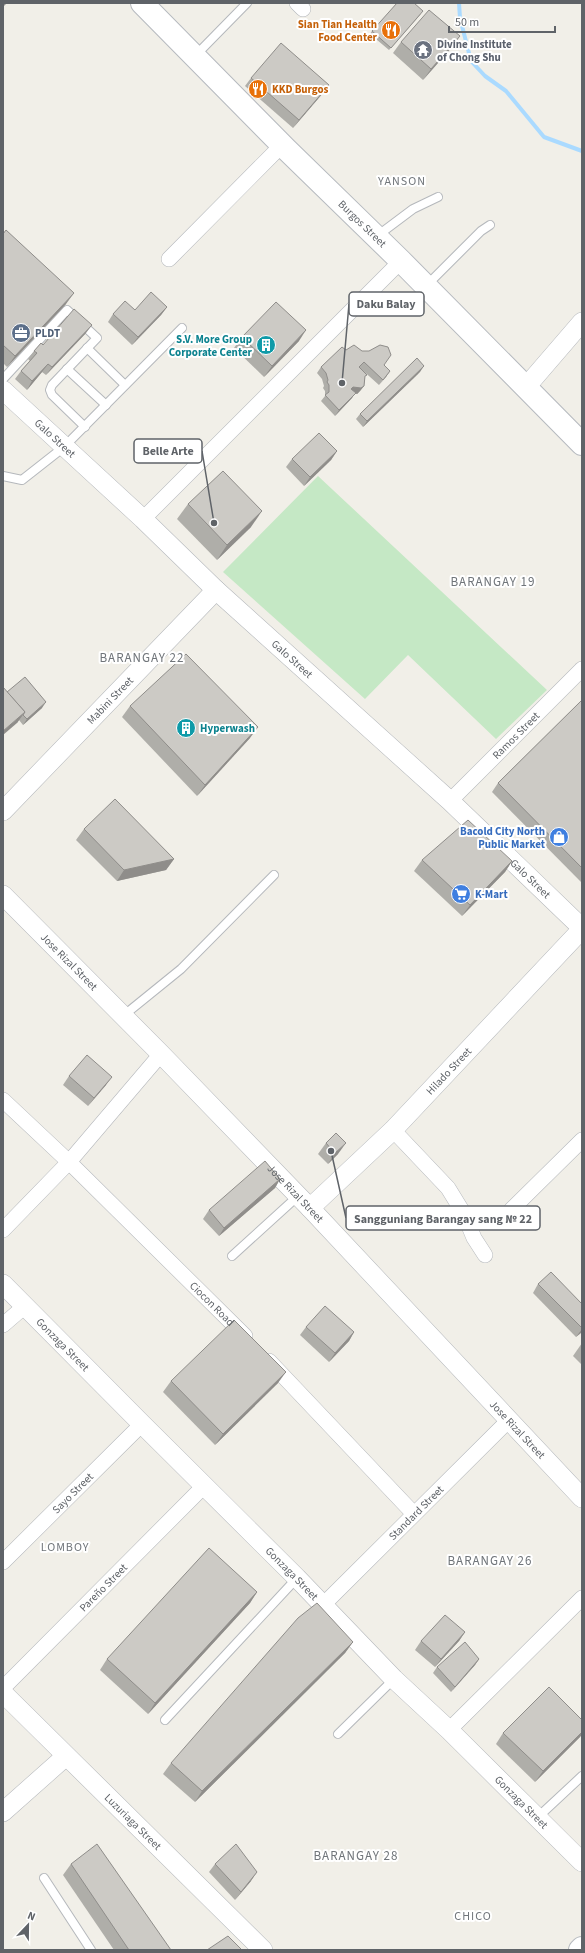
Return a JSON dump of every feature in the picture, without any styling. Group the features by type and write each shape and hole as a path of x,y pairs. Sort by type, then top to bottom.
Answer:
{"main road":[{"name":"Burgos Street","path":"142,3 582,444"}],"street":[{"path":"169,259 282,145"},
{"path":"143,519 401,261"},
{"path":"526,387 582,322"},
{"name":"Galo Street","path":"3,390 143,519 216,590 450,801 582,929"},
{"name":"Mabini Street","path":"3,811 216,590"},
{"name":"Ramos Street","path":"450,801 582,669"},
{"name":"Jose Rizal Street","path":"3,895 124,1016 304,1202 508,1421 582,1498"},
{"name":"Hilado Street","path":"304,1202 392,1130 582,929"},
{"path":"3,1230 69,1162 161,1054"},
{"name":"Ciocon Road","path":"3,1100 69,1162 258,1350 414,1514"},
{"path":"392,1130 448,1188 464,1214 474,1238 485,1255"},
{"path":"510,1210 582,1140"},
{"name":"Gonzaga Street","path":"3,1284 323,1604 394,1679 449,1730 582,1862"},
{"path":"3,1325 25,1306"},
{"name":"Standard Street","path":"323,1604 508,1421"},
{"name":"Sayo Street","path":"3,1562 142,1424"},
{"name":"Pareño Street","path":"3,1688 204,1486"},
{"path":"449,1730 582,1598"},
{"name":"Luzuriaga Street","path":"3,1693 263,1950"},
{"path":"3,1812 66,1756"}],"lane":[{"path":"195,56 247,3"},
{"path":"376,236 413,210 438,197"},
{"path":"426,287 481,231 490,225"},
{"path":"3,379 67,310 98,338 87,348 50,390 52,395 85,427"},
{"path":"3,476 22,480 64,447 182,328"},
{"path":"87,348 125,385"},
{"path":"68,369 106,405"},
{"path":"124,1016 181,969 274,875"},
{"path":"232,1256 304,1202"},
{"path":"165,1720 297,1578"},
{"path":"338,1734 394,1679"},
{"path":"538,1817 582,1776"},
{"path":"44,1878 91,1950"}],"green space":[{"path":"318,476 547,690 496,739 408,655 365,699 223,572"}],"building":[{"path":"397,3 414,3 423,11 391,48 372,31"},
{"name":"Divine Institute of Chong Shu","path":"429,10 460,36 431,69 401,42"},
{"path":"281,43 329,85 299,120 251,78"},
{"name":"PLDT","path":"6,230 74,293 15,356 3,345 3,234"},
{"path":"151,292 167,307 138,337 113,314 125,301 135,310"},
{"name":"S.V. More Group Corporate Center","path":"276,302 306,330 272,366 242,337"},
{"path":"74,309 92,325 52,367 48,364 32,381 21,371 37,353 34,351 41,343 43,345"},
{"path":"354,345 362,351 369,351 380,345 388,347 391,355 384,365 390,371 383,380 364,362 359,367 367,375 365,376 364,386 361,388 353,387 351,389 356,393 339,410 325,395 329,392 329,385 327,382 328,380 326,373 321,367 342,347 346,350"},
{"path":"417,358 424,366 367,421 360,414"},
{"path":"319,433 337,451 310,477 292,459"},
{"path":"223,471 262,511 227,545 188,504"},
{"name":"Hyperwash","path":"186,654 258,727 205,785 130,706"},
{"path":"25,677 46,702 27,719 23,715 25,712 7,692"},
{"path":"3,687 25,712 3,731"},
{"name":"Bacold City North Public Market","path":"582,700 582,868 498,783"},
{"path":"115,799 174,859 124,870 84,829"},
{"name":"K-Mart","path":"468,820 512,861 470,905 422,860"},
{"path":"87,1055 112,1077 94,1098 69,1076"},
{"path":"336,1133 346,1143 335,1153 326,1143"},
{"path":"265,1161 280,1179 224,1228 209,1210"},
{"path":"551,1272 582,1304 582,1328 538,1284"},
{"path":"325,1306 354,1332 335,1353 306,1327"},
{"path":"234,1320 286,1372 223,1434 171,1381"},
{"path":"209,1548 257,1592 155,1703 107,1659"},
{"path":"317,1603 353,1642 202,1791 171,1763 298,1618"},
{"path":"445,1615 465,1632 441,1659 421,1641"},
{"path":"465,1642 479,1659 455,1687 437,1667"},
{"path":"549,1687 582,1720 582,1732 543,1771 503,1733"},
{"path":"97,1844 171,1950 129,1950 71,1864"},
{"path":"236,1844 257,1872 241,1892 215,1864"},
{"path":"228,1936 242,1950 207,1950"}],"waterway":[{"path":"459,3 460,18 471,61 485,76 506,91 544,137 582,151"}],"place":[{"name":"Sian Tian Health Food Center","path":"391,30"},
{"name":"Divine Institute of Chong Shu","path":"423,50"},
{"name":"KKD Burgos","path":"258,89"},
{"name":"PLDT","path":"21,333"},
{"name":"S.V. More Group Corporate Center","path":"266,345"},
{"name":"Daku Balay","path":"342,383"},
{"name":"Belle Arte","path":"214,523"},
{"name":"Hyperwash","path":"186,728"},
{"name":"Bacold City North Public Market","path":"559,837"},
{"name":"K-Mart","path":"461,894"},
{"name":"Sangguniang Barangay sang № 22","path":"331,1151"}],"district":[{"name":"YANSON","path":"402,181"},
{"name":"BARANGAY 19","path":"493,581"},
{"name":"BARANGAY 22","path":"142,657"},
{"name":"LOMBOY","path":"65,1547"},
{"name":"BARANGAY 26","path":"490,1560"},
{"name":"BARANGAY 28","path":"356,1855"},
{"name":"CHICO","path":"473,1916"}]}
